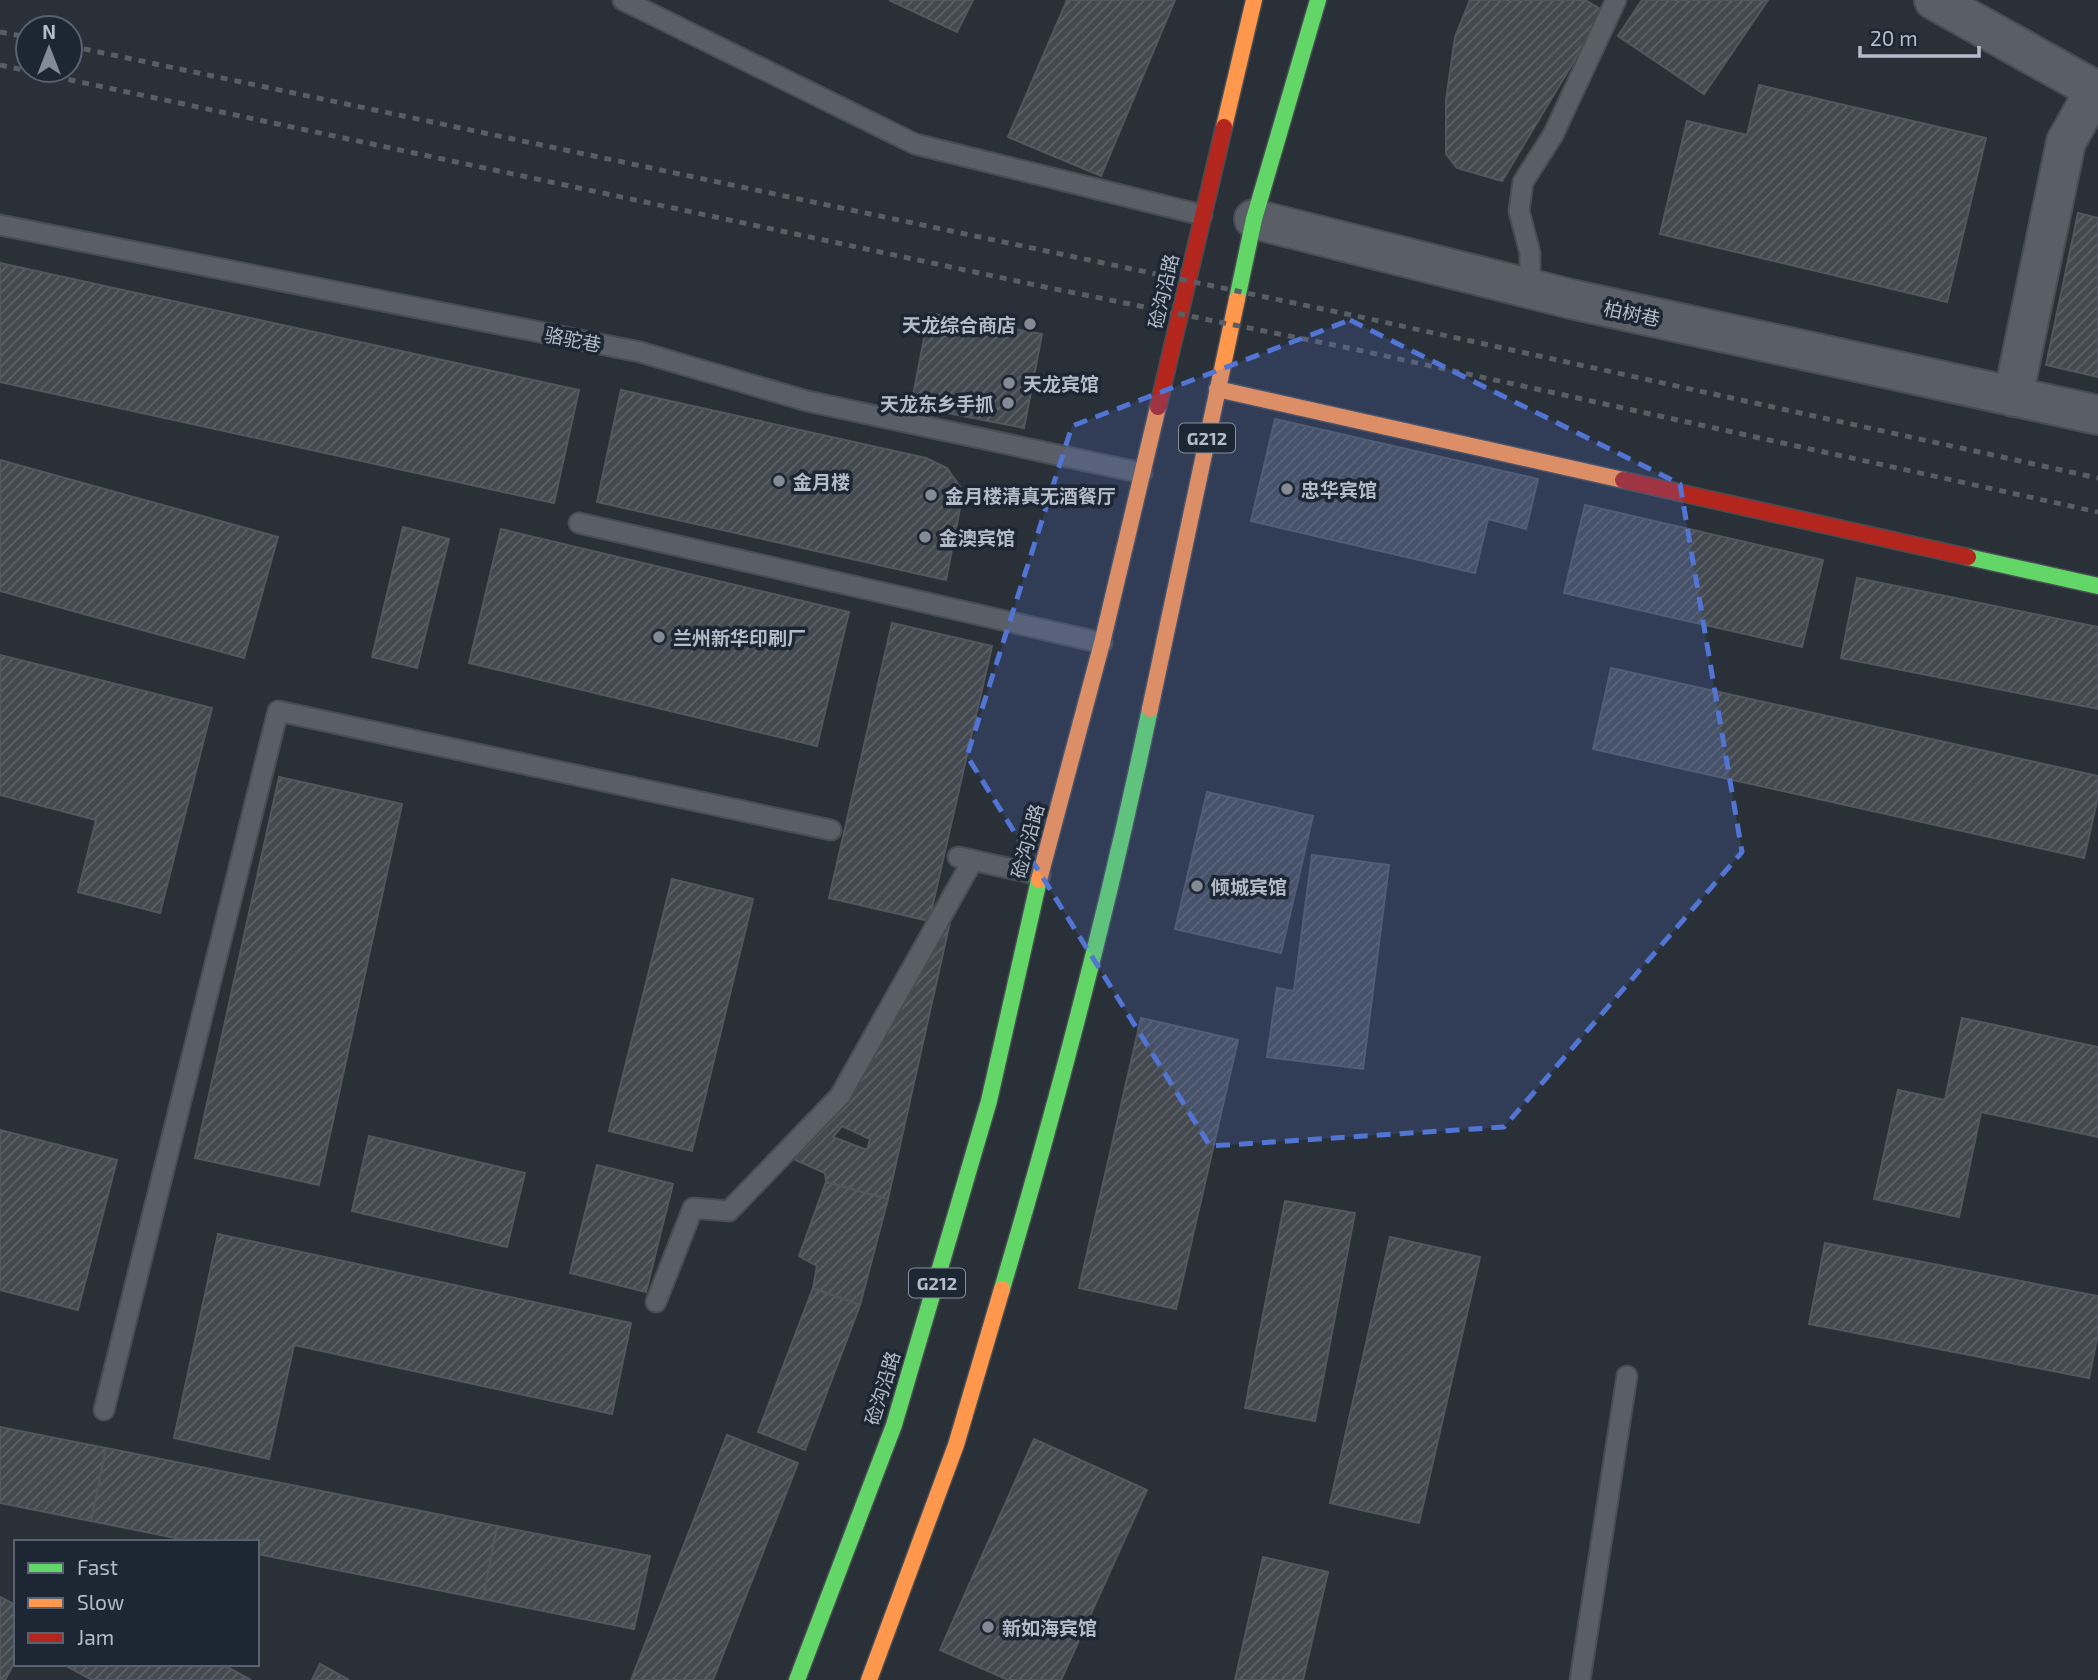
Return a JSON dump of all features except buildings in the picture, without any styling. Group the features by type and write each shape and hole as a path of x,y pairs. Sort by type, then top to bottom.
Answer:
{"main road":[{"name":"硷沟沿路","path":"797,1680 819,1629 894,1425 956,1222 989,1101 1040,875 1102,643 1254,0"},
{"name":"G212","path":"869,1680 956,1446 1053,1118 1114,881 1254,219 1318,0"},
{"path":"1217,389 2098,586"}],"street":[{"path":"1934,0 2097,88 2066,142 2013,397"},
{"name":"柏树巷","path":"1254,219 1530,289 2098,415"}],"lane":[{"path":"623,0 915,144 1202,215"},
{"path":"1530,289 1530,253 1520,211 1523,182 1553,135 1616,0"},
{"name":"骆驼巷","path":"0,225 640,352 807,401 1142,473"},
{"path":"579,523 1102,643"},
{"path":"104,1410 278,711 831,830"},
{"path":"656,1302 693,1208 729,1211 840,1096 965,859 1040,875"},
{"path":"1580,1680 1627,1376"}],"highlighted area":[{"path":"1350,320 1680,484 1742,852 1504,1127 1210,1146 967,756 1072,426"}],"railway":[{"path":"0,32 14,34"},
{"path":"84,49 1356,316 2098,478"},
{"path":"0,65 1045,287 1349,348 2098,512"}],"traffic: fast":[{"path":"1237,299 1254,219 1318,0"},
{"path":"1968,557 2098,586"},
{"path":"1002,1289 1082,1000 1150,709"},
{"path":"797,1680 894,1425 989,1101 1039,880"}],"traffic: slow":[{"path":"1224,127 1254,0"},
{"path":"1150,709 1237,299"},
{"path":"1217,389 1623,480"},
{"path":"1039,880 1102,643 1158,407"},
{"path":"869,1680 956,1445 1002,1289"}],"traffic: jam":[{"path":"1158,407 1224,127"},
{"path":"1623,480 1968,557"}],"place":[{"name":"天龙综合商店","path":"1030,324"},
{"name":"天龙宾馆","path":"1009,383"},
{"name":"天龙东乡手抓","path":"1008,403"},
{"name":"金月楼","path":"779,481"},
{"name":"忠华宾馆","path":"1287,489"},
{"name":"金月楼清真无酒餐厅","path":"931,495"},
{"name":"金澳宾馆","path":"925,537"},
{"name":"兰州新华印刷厂","path":"659,637"},
{"name":"倾城宾馆","path":"1197,886"},
{"name":"新如海宾馆","path":"988,1627"}]}
